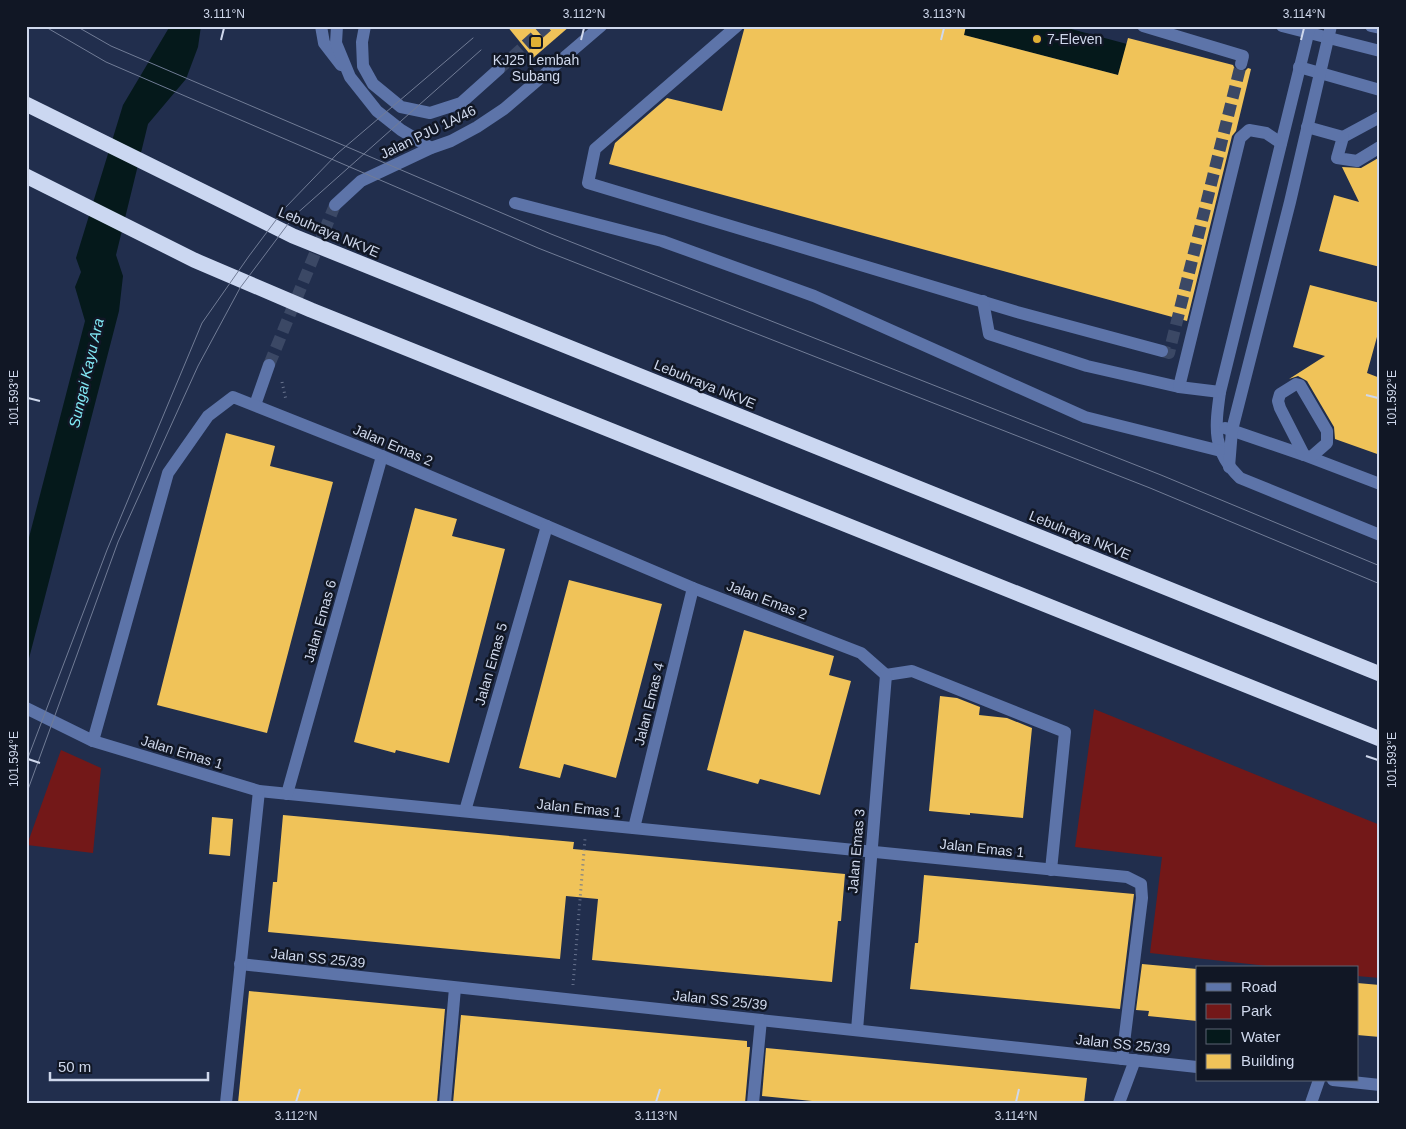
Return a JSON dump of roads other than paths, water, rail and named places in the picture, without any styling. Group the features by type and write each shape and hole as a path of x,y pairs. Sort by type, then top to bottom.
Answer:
{"highway":[{"name":"Lebuhraya NKVE","path":"31,107 293,236 1380,674"},
{"path":"26,176 194,260 311,310 1380,739"}],"street":[{"path":"322,26 324,43 376,111 401,130 430,148"},
{"path":"337,26 336,43 350,77"},
{"name":"Jalan PJU 1A/46","path":"365,26 362,42 363,66 373,84 401,108 430,113 461,103 499,69"},
{"name":"Jalan PJU 1A/46","path":"336,205 361,181 430,148 451,141 504,109 601,26"},
{"path":"737,26 595,149 588,183 983,301 1162,351"},
{"path":"1143,26 1243,56 1241,64"},
{"path":"1282,26 1329,32 1380,51"},
{"path":"1371,26 1380,28"},
{"path":"1309,30 1220,392 1216,426 1221,451 1229,467 1240,478 1380,535"},
{"path":"1229,467 1232,430 1329,32"},
{"path":"1300,67 1380,90"},
{"path":"1307,127 1343,137 1380,117"},
{"path":"1178,387 1240,138 1249,130 1266,133 1281,143"},
{"path":"1343,137 1338,158 1357,161 1380,147"},
{"path":"515,203 671,245 814,296 1085,417 1221,451"},
{"path":"983,301 989,334 1087,366 1178,387 1220,392"},
{"path":"255,405 268,365"},
{"path":"1296,384 1300,385 1326,431 1327,443 1308,456 1278,402 1280,394 1296,384"},
{"name":"Jalan Emas 2","path":"94,741 168,472 208,416 233,398 382,456 693,588 861,653 886,675"},
{"path":"1216,426 1308,456 1380,484"},
{"name":"Jalan Emas 6","path":"287,794 382,456"},
{"name":"Jalan Emas 5","path":"465,811 547,526"},
{"name":"Jalan Emas 4","path":"634,828 693,588"},
{"path":"886,675 912,671 1065,732 1051,870"},
{"name":"Jalan Emas 3","path":"857,1030 886,675"},
{"name":"Jalan Emas 1","path":"29,710 94,741 259,791 1127,878 1140,884 1142,898 1122,1058"},
{"path":"226,1103 259,791"},
{"name":"Jalan SS 25/39","path":"240,964 1196,1066"},
{"path":"445,1103 455,988"},
{"path":"753,1103 761,1020"},
{"path":"1119,1103 1135,1060"},
{"path":"1311,1103 1318,1082"},
{"path":"1352,1082 1380,1085"}],"water":[{"name":"Sungai Kayu Ara","path":"170,26 201,26 198,47 186,79 148,124 116,255 123,276 119,311 26,670 26,549 85,321 75,287 81,272 76,258 123,105"},
{"path":"966,26 1060,26 1127,44 1118,75 964,35"}],"tunnel":[{"path":"499,69 547,26"},
{"path":"1162,351 1169,353 1241,64"},
{"path":"269,365 335,205"}],"tram line":[{"path":"44,26 106,62 538,248 1150,488 1380,584"},
{"path":"76,26 111,46 551,234 1161,475 1380,566"},
{"path":"26,763 107,550 202,323 285,208 338,153 473,38"},
{"path":"26,795 118,542 198,366 240,288 294,216 481,50"}],"place":[{"name":"7-Eleven","path":"1037,39"},
{"name":"KJ25 Lembah Subang","path":"536,42"}]}
